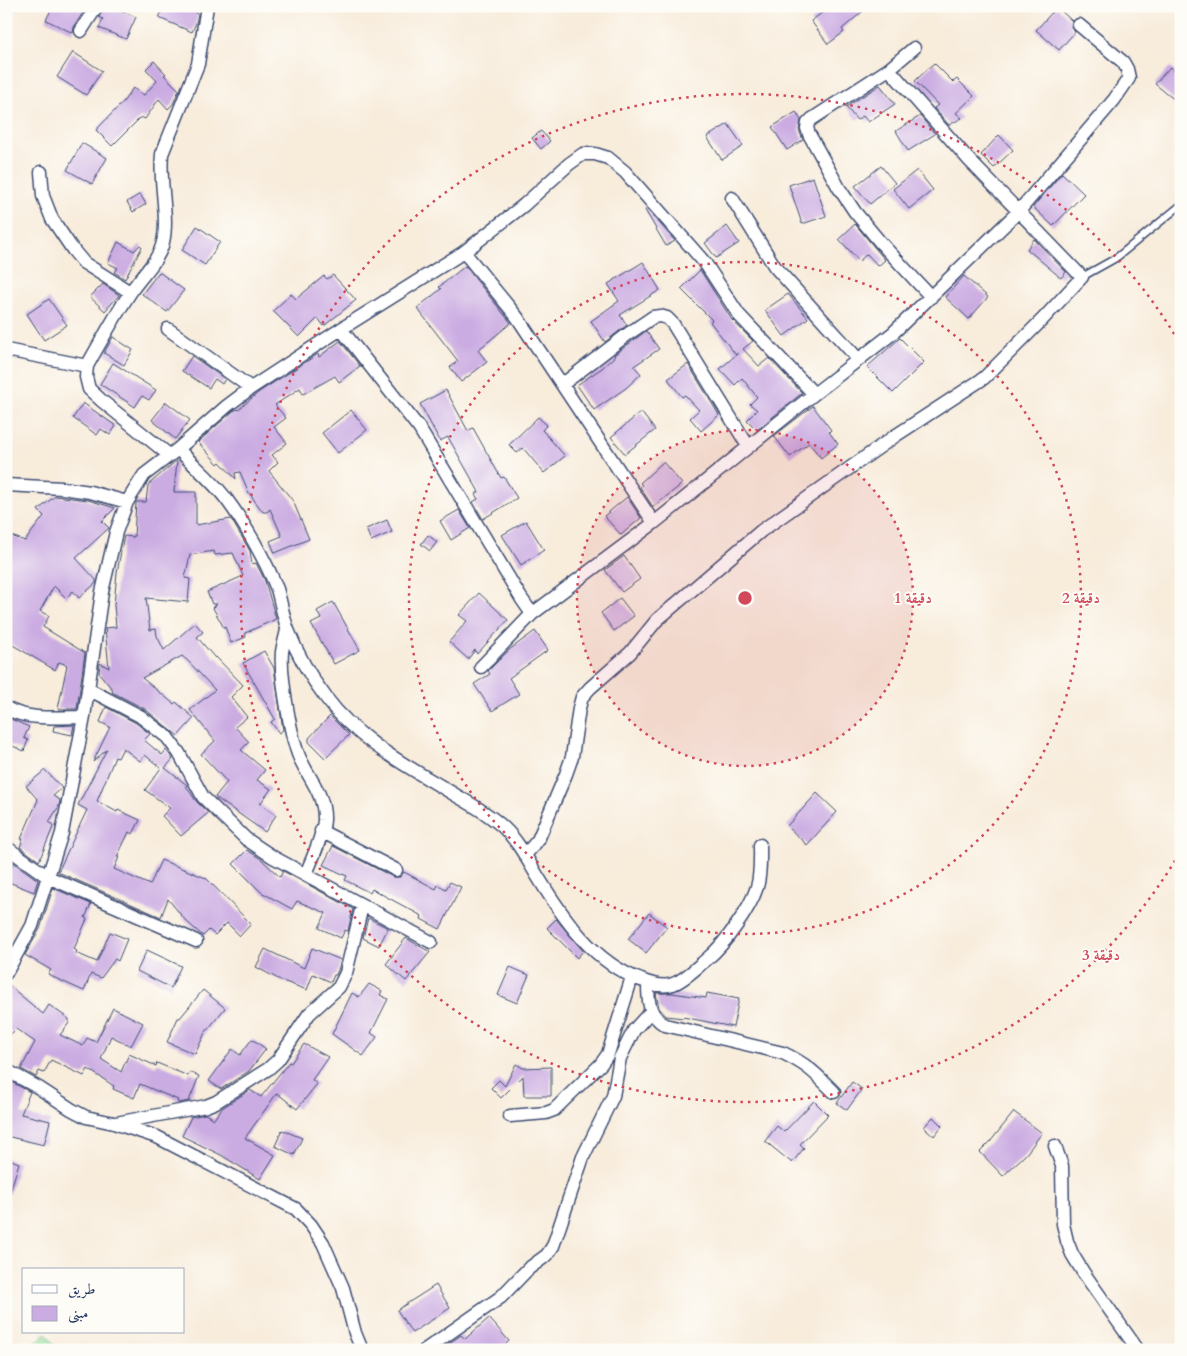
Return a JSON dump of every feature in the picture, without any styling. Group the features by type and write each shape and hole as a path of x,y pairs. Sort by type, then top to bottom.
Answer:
{"street":[{"path":"80,32 97,6"},
{"path":"207,6 198,64 162,154 160,168 165,233 163,245 130,292 87,366 86,377 89,389 102,401 173,452 226,499 245,528 276,589 287,629 307,670 328,700 349,723 372,743 483,812 502,826 517,841 557,907 590,948 607,961 632,977 661,986 673,984 712,955 722,944 753,896 758,880 760,845"},
{"path":"481,666 532,614 654,523 748,446 893,333 1019,211 1114,100 1129,78 1127,69 1122,62 1079,25"},
{"path":"914,48 889,69 812,119 808,123 807,128 813,144 855,212 931,297"},
{"path":"525,854 538,840 566,774 572,757 582,697 590,688 630,652 657,620 761,531 894,436 984,378 1082,277 969,160 889,69"},
{"path":"6,973 32,926 62,833 84,717 102,592 116,532 127,502 144,475 251,388 464,252 524,205 569,164 583,154 595,154 608,158 625,172 705,263 739,314 814,394"},
{"path":"41,172 43,196 52,220 73,250 84,263 130,292"},
{"path":"732,198 775,267 858,360"},
{"path":"464,252 517,317 654,523"},
{"path":"563,384 653,316 667,318 673,324 748,446"},
{"path":"168,329 251,388"},
{"path":"341,329 419,428 532,614"},
{"path":"6,350 87,366"},
{"path":"6,485 62,488 90,492 127,502"},
{"path":"287,629 282,652 287,708 298,755 320,795 324,822 306,874"},
{"path":"88,689 140,716 167,737 179,752 203,797 220,816 246,839 273,857 431,942"},
{"path":"6,708 32,716 84,717"},
{"path":"321,831 396,870"},
{"path":"6,847 48,878 196,942"},
{"path":"114,1123 206,1106 216,1102 268,1069 278,1060 310,1014 338,987 346,973 362,906"},
{"path":"510,1116 546,1114 554,1110 601,1064 608,1054 632,977"},
{"path":"648,983 648,1000 651,1011 658,1022 783,1053 811,1069 834,1092"},
{"path":"425,1350 501,1297 528,1269 547,1255 553,1246 583,1157 613,1096 620,1058 634,1030 651,1011"},
{"path":"6,1070 86,1117 114,1123 164,1140 296,1209 311,1225 322,1243 343,1288 355,1333 362,1350"},
{"path":"1055,1146 1062,1166 1063,1224 1072,1254 1138,1350"}],"lane":[{"path":"1082,277 1116,258 1181,205"}],"green space":[{"path":"47,1334 58,1350 26,1350"}],"building":[{"path":"53,6 87,6 74,27 73,33 46,20"},
{"path":"105,6 111,6 136,17 126,39 99,28 103,19 99,17"},
{"path":"164,6 197,6 195,13 198,14 192,32 159,18"},
{"path":"831,6 869,6 842,29 844,32 828,44 811,21"},
{"path":"1057,7 1072,21 1071,27 1075,32 1059,50 1036,30"},
{"path":"73,52 102,71 86,95 57,77"},
{"path":"154,61 166,74 164,75 179,90 173,104 168,109 159,99 145,119 141,117 112,146 96,130 123,102 133,88 144,95 157,81 146,69"},
{"path":"934,63 953,82 957,79 974,96 956,113 962,118 949,125 934,108 938,105 915,81"},
{"path":"1170,67 1181,76 1181,105 1155,84"},
{"path":"880,85 895,104 868,122 863,116 857,120 846,107"},
{"path":"796,112 801,120 799,130 803,140 787,150 772,127"},
{"path":"920,116 935,134 908,151 896,131"},
{"path":"728,124 743,146 722,160 707,137"},
{"path":"541,131 550,141 541,149 532,138"},
{"path":"999,135 1013,150 994,168 981,155"},
{"path":"82,143 107,158 92,184 67,170"},
{"path":"881,166 895,183 870,204 855,186"},
{"path":"917,170 933,190 909,209 893,189"},
{"path":"1062,173 1084,194 1053,226 1033,207"},
{"path":"813,177 826,216 802,224 789,185"},
{"path":"140,194 146,204 133,212 127,202"},
{"path":"647,209 675,241 666,246 645,210"},
{"path":"855,224 885,260 878,266 867,254 859,261 839,239"},
{"path":"197,226 220,242 205,265 182,250"},
{"path":"727,226 739,243 716,258 705,243"},
{"path":"1034,239 1066,272 1061,278 1027,249"},
{"path":"118,242 134,251 140,245 142,247 125,279 114,272 118,268 108,263"},
{"path":"643,262 660,290 620,315 627,325 605,342 591,321 619,301 608,284"},
{"path":"465,266 511,323 478,350 487,362 461,382 450,367 458,361 417,308 441,289 439,287"},
{"path":"700,270 732,320 753,341 743,349 759,366 769,358 802,393 757,430 747,420 757,410 750,404 757,397 742,378 735,385 720,369 736,355 710,322 712,320 681,289"},
{"path":"159,272 184,290 167,312 142,294"},
{"path":"333,275 356,300 324,326 318,318 299,337 273,311 291,294 296,299 324,276 327,279"},
{"path":"964,276 988,297 969,319 945,297"},
{"path":"103,284 119,295 105,311 90,297"},
{"path":"788,294 808,318 784,336 765,310"},
{"path":"49,299 67,325 44,340 27,314"},
{"path":"646,331 659,349 634,366 641,374 626,388 594,410 577,385 602,368 614,355"},
{"path":"113,337 133,350 124,365 104,353"},
{"path":"900,338 924,362 893,393 867,367"},
{"path":"340,341 360,366 339,382 335,376 303,394 300,388 275,405 286,418 274,427 287,443 272,455 278,462 269,471 293,501 309,539 275,553 270,541 282,536 270,509 267,512 263,512 249,493 240,472 235,473 236,479 220,462 218,464 198,442 232,412 238,410 259,392 318,354 319,357"},
{"path":"192,356 225,379 222,384 215,379 209,388 182,371"},
{"path":"113,363 156,390 149,400 142,396 135,407 100,384"},
{"path":"688,364 719,415 701,431 690,418 699,410 685,395 682,397 668,379"},
{"path":"446,390 468,431 473,428 501,478 504,477 517,498 483,519 473,502 478,499 475,494 479,492 448,437 440,441 420,404"},
{"path":"166,402 190,420 175,439 152,420"},
{"path":"83,403 116,426 110,435 101,429 97,435 73,418"},
{"path":"813,406 831,430 829,432 838,444 821,458 809,443 790,457 774,436"},
{"path":"351,410 367,430 338,453 322,433"},
{"path":"641,412 655,430 625,454 611,437"},
{"path":"538,417 547,425 542,430 565,456 544,473 523,448 517,453 509,445"},
{"path":"177,460 174,492 196,492 196,525 231,519 250,551 252,564 256,563 265,581 276,619 245,633 246,637 231,643 225,627 213,608 217,604 212,604 207,592 243,576 233,553 215,555 214,551 190,555 185,578 190,579 188,602 146,598 150,630 156,629 157,636 164,650 195,623 203,632 197,637 215,658 243,685 231,697 247,717 235,727 249,742 241,750 265,770 257,780 271,789 260,804 276,815 265,832 215,797 227,782 201,754 215,741 190,710 215,690 188,661 182,656 142,678 174,704 176,702 194,718 178,736 145,709 112,692 113,690 99,673 100,663 109,668 105,628 116,627 114,605 117,572 124,536 134,537 136,502 146,502 148,485"},
{"path":"663,462 682,484 653,507 640,487 642,485 640,483"},
{"path":"55,496 88,500 115,508 102,521 109,528 76,558 96,580 96,583 79,598 73,591 66,598 54,586 40,611 49,616 43,627 85,653 77,709 58,709 67,665 59,662 55,670 6,641 6,534 25,541 44,516 38,510"},
{"path":"627,497 641,518 621,535 604,516"},
{"path":"459,510 470,528 451,540 440,521"},
{"path":"387,520 392,532 371,541 366,529"},
{"path":"526,521 544,550 521,565 502,535"},
{"path":"428,535 437,542 430,551 421,544"},
{"path":"624,556 640,579 622,592 605,570"},
{"path":"479,593 508,620 477,654 475,650 468,659 449,642 467,621 459,615"},
{"path":"620,598 634,616 614,631 601,613"},
{"path":"333,602 360,650 334,664 311,624 321,619 317,611"},
{"path":"535,631 548,650 509,678 519,694 492,711 474,684 490,674 488,671 509,650"},
{"path":"264,651 274,668 283,730 279,733 271,722 275,719 243,663"},
{"path":"106,707 136,723 150,734 144,740 162,755 166,750 173,759 165,768 187,785 196,801 208,813 181,836 162,816 170,808 145,790 161,768 145,755 140,761 123,748 118,758 115,757 97,801 117,812 118,810 140,820 133,834 129,832 117,857 119,857 114,869 150,885 161,860 206,878 251,924 240,936 227,923 215,935 209,930 203,936 186,921 168,899 161,917 58,872 87,810 78,805 107,749 93,762 110,727 100,722"},
{"path":"330,716 349,735 325,758 309,742 309,738"},
{"path":"6,717 29,727 24,738 28,740 24,751 8,744 6,745"},
{"path":"74,725 72,735 53,731 54,726"},
{"path":"45,770 62,788 53,796 60,800 59,806 49,822 54,825 39,861 20,847 23,839 21,839 38,800 26,786"},
{"path":"817,793 837,812 807,845 787,826"},
{"path":"333,846 393,877 400,877 404,872 436,889 438,885 446,889 450,882 461,887 440,929 421,919 422,916 372,889 370,893 345,880 347,876 323,865"},
{"path":"247,850 261,859 280,877 283,871 353,909 348,931 345,930 341,938 319,928 326,913 297,901 292,909 261,892 233,864"},
{"path":"13,862 38,880 34,892 6,881"},
{"path":"53,888 91,904 85,918 87,919 74,949 77,951 76,953 97,962 110,932 127,939 118,961 115,959 101,978 91,974 84,991 48,974 51,970 25,955 40,929"},
{"path":"649,913 667,927 646,953 628,939"},
{"path":"368,918 388,928 379,946 363,938"},
{"path":"556,919 583,951 577,958 547,928"},
{"path":"406,938 430,952 406,981 386,964"},
{"path":"312,948 341,960 336,975 334,975 331,982 313,974 307,990 280,980 256,967 265,949 304,968"},
{"path":"147,950 181,966 171,988 137,971"},
{"path":"510,967 529,975 517,1003 498,995"},
{"path":"6,983 43,1014 49,1005 69,1019 69,1023 60,1035 83,1046 87,1038 96,1042 113,1008 143,1023 131,1046 111,1036 101,1059 121,1072 129,1054 156,1066 157,1063 188,1076 190,1072 199,1076 189,1101 179,1103 177,1102 178,1100 140,1084 134,1098 113,1089 114,1086 88,1069 84,1076 51,1060 44,1073 39,1071 36,1077 21,1069 35,1042 16,1029 6,1039"},
{"path":"369,984 382,991 380,995 388,999 371,1033 377,1037 363,1056 332,1034 352,993 359,997"},
{"path":"203,990 225,1008 205,1033 195,1054 167,1042 178,1018"},
{"path":"656,993 672,993 706,998 707,993 739,999 733,1027 683,1017 666,1016 659,1008"},
{"path":"252,1039 266,1049 249,1071 221,1089 209,1081 232,1049 240,1055"},
{"path":"304,1044 328,1057 312,1080 317,1084 297,1109 277,1093 245,1138 275,1155 260,1179 221,1155 182,1136 191,1117 205,1114 214,1119 222,1108 250,1090 261,1097 289,1062 291,1063"},
{"path":"516,1064 523,1068 551,1067 551,1096 524,1096 523,1076 501,1098 491,1088 499,1080 505,1086"},
{"path":"6,1079 30,1092 21,1114 50,1121 44,1145 6,1136"},
{"path":"852,1082 862,1089 847,1110 837,1103"},
{"path":"814,1101 828,1115 800,1144 804,1148 792,1163 765,1141 777,1126 784,1132"},
{"path":"1014,1112 1042,1133 1026,1154 1003,1176 980,1152"},
{"path":"933,1117 942,1126 934,1136 924,1127"},
{"path":"282,1130 302,1138 294,1155 275,1146"},
{"path":"6,1158 19,1163 9,1195 6,1195"},
{"path":"436,1285 450,1308 412,1333 397,1310"},
{"path":"489,1318 509,1341 500,1350 440,1350 461,1335 465,1339"}]}
